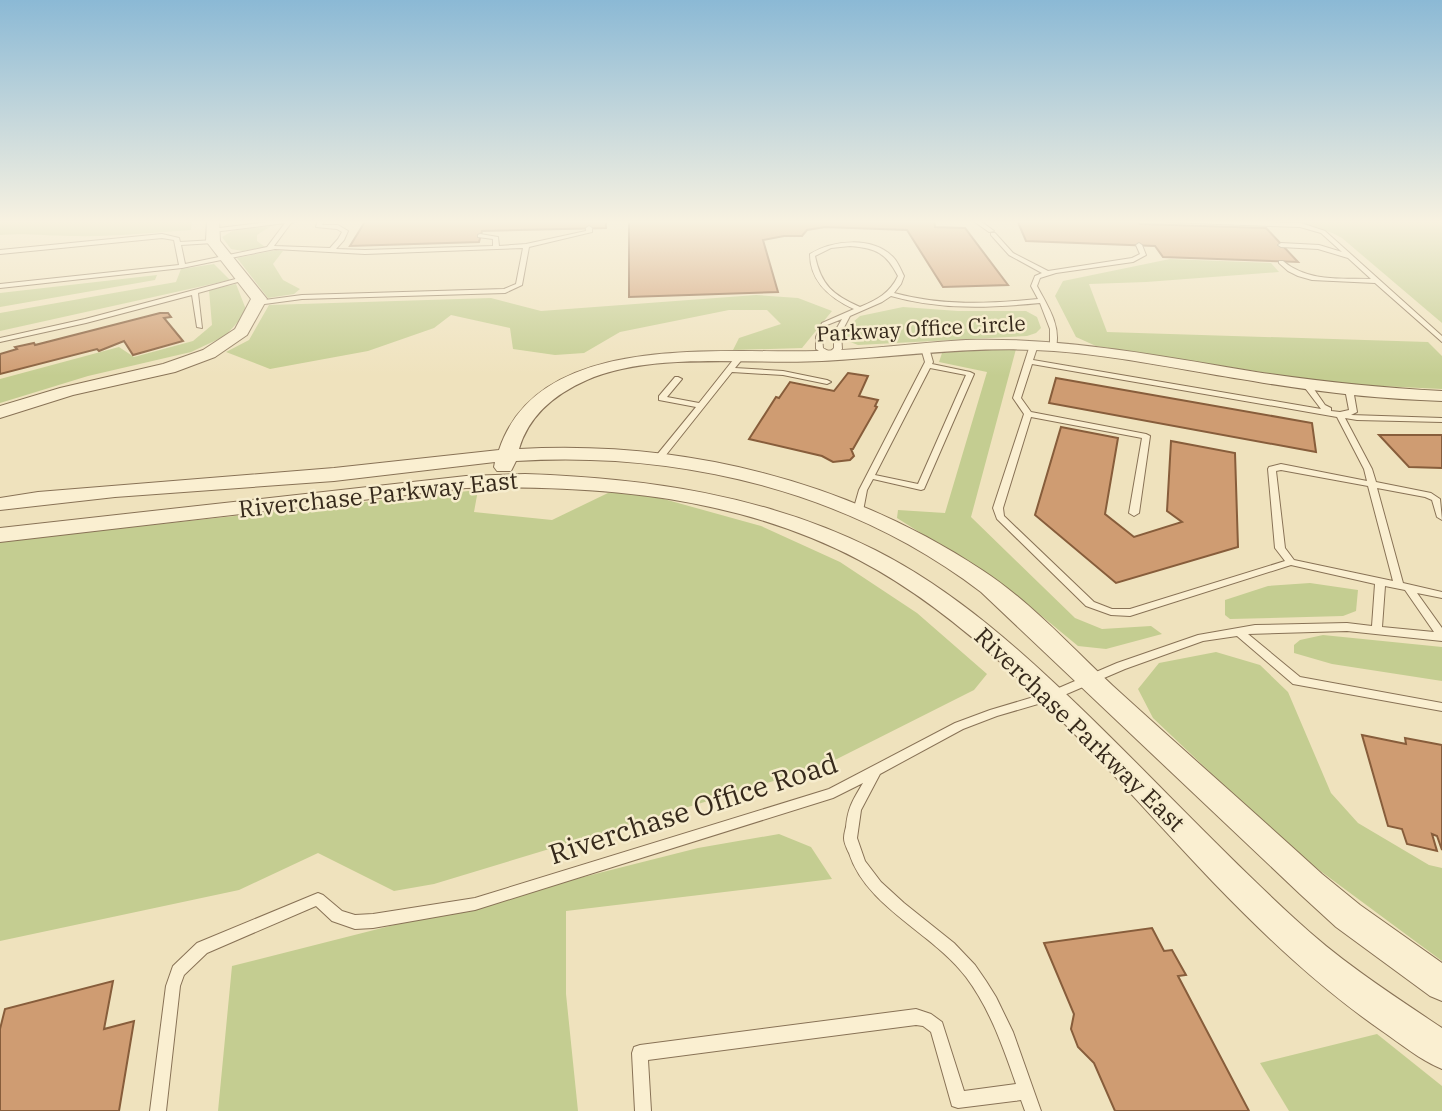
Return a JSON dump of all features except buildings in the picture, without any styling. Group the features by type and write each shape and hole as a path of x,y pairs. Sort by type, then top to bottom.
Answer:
{"street":[{"path":"0,412 58,394 167,368 205,354 239,334 250,321 259,299 238,272"},
{"name":"Parkway Office Circle","path":"505,468 514,434 530,411 558,388 610,367 652,359 735,363 831,355 926,356 993,344 1032,353 1054,346 1306,384 1442,396"},
{"name":"Riverchase Parkway East","path":"0,535 505,468 579,453 659,458 753,475 858,510 935,551 975,576 1051,641 1311,884 1348,916 1442,984"},
{"name":"Riverchase Parkway East","path":"0,504 107,489 505,468 681,493 758,512 806,529 842,544 917,584 996,643 1285,932 1374,1004 1442,1050"}],"lane":[{"path":"0,286 130,272"},
{"path":"257,303 295,297 505,291 519,285 521,272"},
{"path":"818,272 825,289 836,299 859,309"},
{"path":"847,315 838,327 838,349 831,355 820,349 824,324 891,294 901,276 899,272"},
{"path":"1054,272 1037,277 1034,286 1056,330 1054,346"},
{"path":"1293,272 1315,278 1376,281"},
{"path":"1367,272 1442,340"},
{"path":"0,340 86,321 243,279"},
{"path":"195,291 200,327"},
{"path":"891,294 930,304 950,305 1042,301"},
{"path":"1134,513 1146,436 1028,414 1017,398 1032,353 1357,418 1442,420"},
{"path":"858,510 870,476 926,356 970,373 921,487 870,476"},
{"path":"659,458 735,363 827,382"},
{"path":"678,379 662,398 701,406"},
{"path":"1306,384 1322,407 1339,414 1353,412 1349,389"},
{"path":"1028,414 998,508 1000,517 1090,604 1111,612 1130,613 1292,562 1442,595"},
{"path":"1339,414 1373,485 1403,587 1442,636"},
{"path":"1292,562 1280,548 1272,469 1282,467 1436,499 1442,517"},
{"path":"1377,630 1380,581"},
{"name":"Riverchase Office Road","path":"158,1111 173,986 178,971 202,948 318,899 337,916 355,922 475,904 833,793 959,726 1051,696 1173,646 1238,631 1301,627 1442,636"},
{"path":"1238,631 1297,681 1442,707"},
{"path":"876,772 858,795 853,809 851,841 856,857 882,896 954,952 970,970 999,1017 1033,1111"},
{"path":"643,1111 640,1053 916,1017 926,1019 937,1027 958,1100 1026,1091"}],"green space":[{"path":"180,272 222,272 230,280 0,331 0,313 176,282"},
{"path":"248,272 278,272 283,280 300,289 294,294 268,298"},
{"path":"1108,272 1279,272 1089,284 1107,332 1428,342 1442,356 1442,389 1337,384 1096,346 1076,337 1055,296 1063,281"},
{"path":"1382,272 1442,272 1442,323"},
{"path":"157,275 155,280 0,307 0,293"},
{"path":"236,284 247,312 225,336 191,352 88,376 0,403 0,379 119,347 134,357 193,341 212,325 209,290"},
{"path":"756,295 798,298 832,311 802,348 733,350 739,338 781,324 767,310 729,310 620,332 584,353 555,355 513,349 510,328 451,315 434,328 368,351 270,369 226,352 249,340 269,305 491,298 541,311"},
{"path":"903,307 958,311 1026,311 1037,317 1041,328 1027,336 858,345 845,340 844,330 860,316"},
{"path":"986,347 1016,349 971,517 1075,618 1102,629 1151,626 1162,634 1106,649 1078,646 1009,589 897,518 898,510 945,513 987,372 939,362 942,353"},
{"path":"478,490 474,512 552,520 608,493 642,493 761,526 840,562 917,613 987,674 974,690 823,766 434,884 394,891 318,853 239,890 0,941 0,541"},
{"path":"1310,583 1358,590 1356,611 1343,616 1230,619 1225,615 1225,600 1268,586"},
{"path":"1323,635 1442,647 1442,681 1332,664 1294,653 1294,645 1300,640"},
{"path":"1216,652 1260,665 1288,692 1331,793 1358,823 1429,865 1442,868 1442,961 1292,850 1153,718 1138,689 1159,663"},
{"path":"779,834 811,847 832,879 566,911 566,994 578,1111 218,1111 232,966 698,848"},
{"path":"1377,1034 1442,1086 1442,1111 1289,1111 1260,1063"}]}
